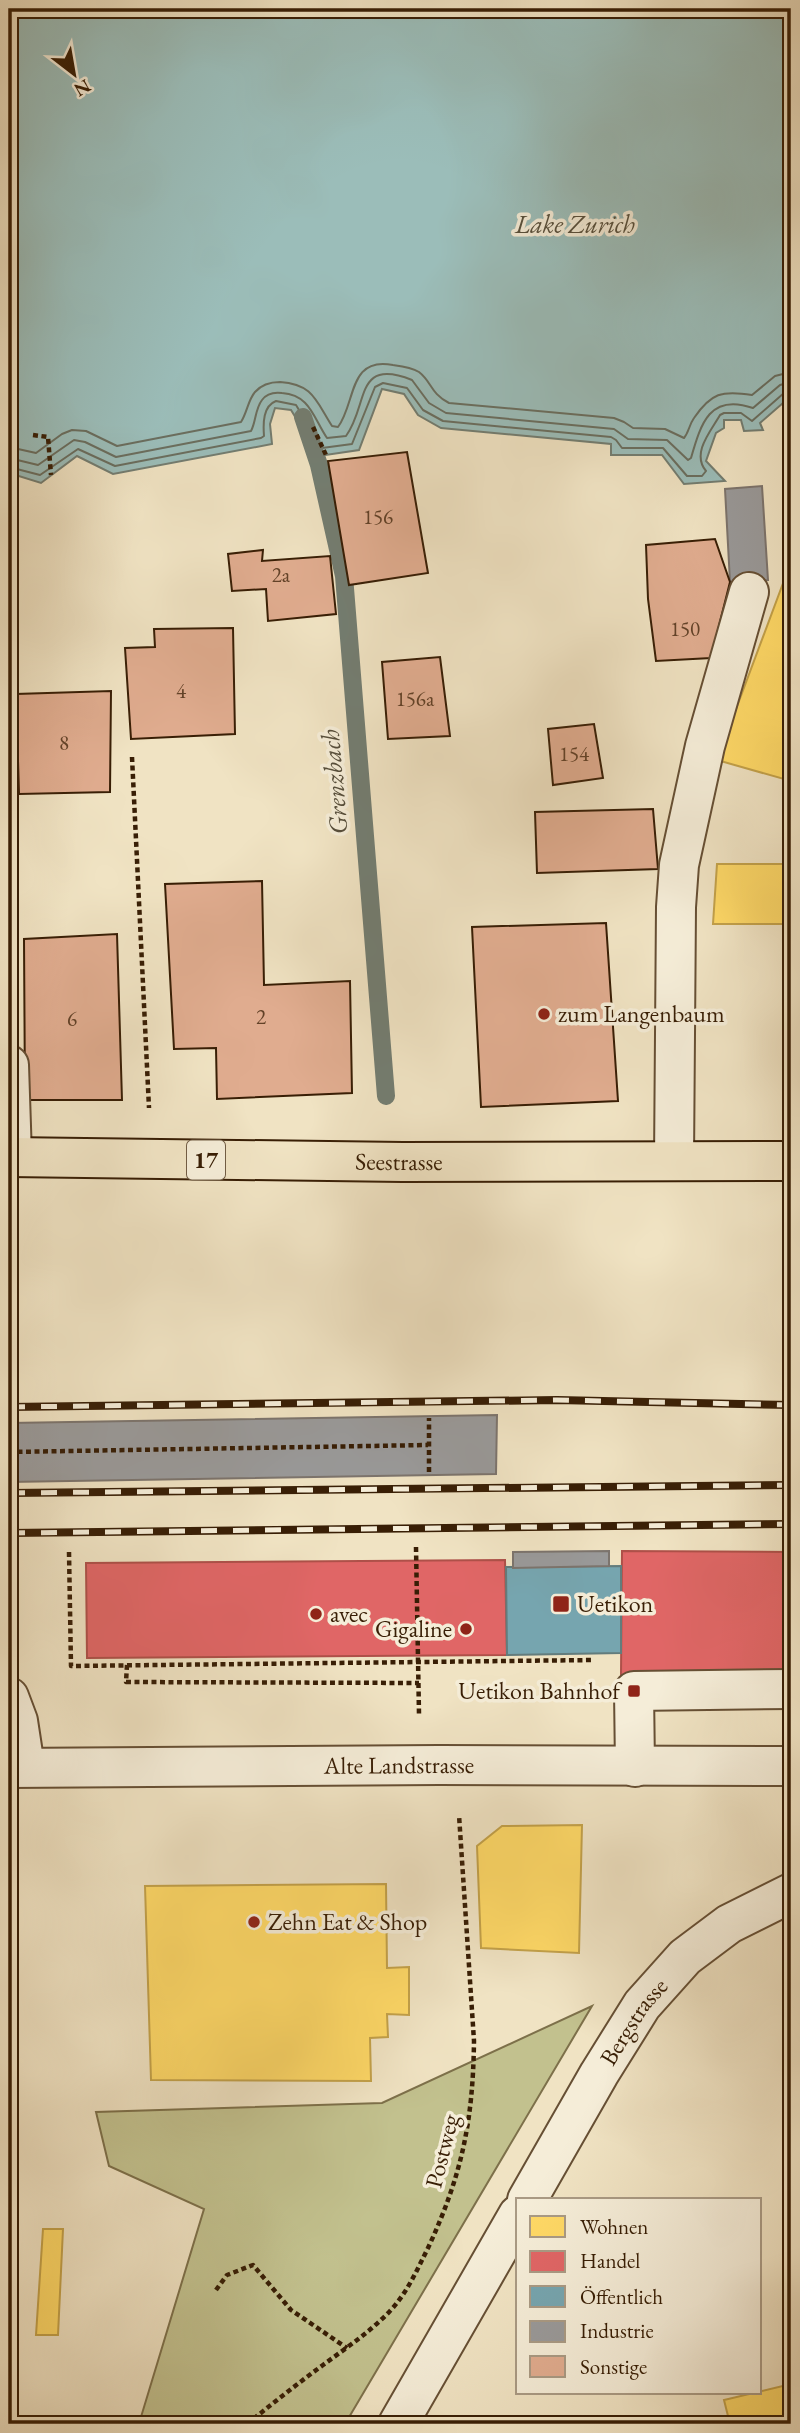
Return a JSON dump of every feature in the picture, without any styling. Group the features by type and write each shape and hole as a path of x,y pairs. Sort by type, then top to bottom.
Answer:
{"main road":[{"name":"Seestrasse","path":"10,1157 289,1161 791,1161"}],"street":[{"path":"674,1161 676,907 679,864 705,746 749,592"},
{"path":"9,1065 10,1157"},
{"path":"635,1767 634,1691 791,1689"},
{"path":"9,1697 18,1721 17,1767"},
{"name":"Alte Landstrasse","path":"17,1767 791,1766"},
{"name":"Bergstrasse","path":"528,2198 642,2005 696,1948 729,1924 791,1893"},
{"path":"398,2424 516,2218"}],"path":[{"path":"313,427 326,455"},
{"path":"33,435 48,437 51,475"},
{"path":"132,757 149,1109"},
{"path":"429,1418 429,1472"},
{"path":"9,1452 428,1445"},
{"path":"415,1547 420,1726"},
{"path":"69,1552 71,1666 596,1660"},
{"path":"127,1665 126,1682 419,1683"},
{"name":"Postweg","path":"247,2424 379,2322 405,2292 440,2222 459,2169 472,2094 474,2041 458,1803"},
{"path":"216,2290 227,2275 253,2265 291,2310 347,2348"}],"shaded area":[{"path":"592,2006 345,2424 131,2424 141,2417 204,2209 109,2166 96,2112 382,2103"}],"water":[{"name":"Lake Zurich","path":"9,9 791,9 791,396 760,423 763,430 744,431 741,420 724,420 724,428 716,433 706,461 725,481 684,484 662,455 611,455 611,444 441,428 418,415 404,394 382,389 359,450 319,456 291,410 275,408 270,424 272,444 113,474 77,456 41,483 9,473"}],"building: Wohnen":[{"path":"785,578 791,580 791,781 717,760"},
{"path":"717,864 791,864 791,924 713,924"},
{"path":"582,1825 579,1953 481,1948 477,1846 502,1826"},
{"path":"386,1884 387,1968 409,1967 409,2015 387,2014 388,2037 370,2038 371,2081 151,2080 145,1886"},
{"path":"43,2229 63,2229 58,2335 36,2335"},
{"path":"791,2384 791,2424 730,2424 724,2400 762,2394 762,2391"}],"building: Handel":[{"path":"622,1551 791,1552 791,1677 621,1676"},
{"path":"505,1560 507,1655 87,1658 86,1563"}],"building: Öffentlich":[{"path":"621,1566 621,1653 507,1655 506,1567"}],"building: Industrie":[{"path":"762,486 768,580 730,582 725,489"},
{"path":"497,1415 496,1474 9,1482 9,1423"},
{"path":"609,1551 609,1566 513,1568 513,1552"}],"building: Sonstige":[{"path":"407,452 428,573 349,585 328,461"},
{"path":"715,539 730,582 711,658 656,661 648,599 646,545"},
{"path":"263,550 262,561 330,556 336,614 268,621 266,589 232,591 228,554"},
{"path":"233,628 235,734 131,739 125,648 155,647 154,629"},
{"path":"440,657 450,736 388,739 382,662"},
{"path":"111,691 110,792 19,794 16,694"},
{"path":"594,724 603,778 553,785 548,729"},
{"path":"653,809 658,869 537,873 535,812"},
{"path":"262,881 264,985 350,981 352,1093 217,1099 216,1048 174,1049 165,884"},
{"name":"zum Langenbaum","path":"606,923 618,1101 481,1107 472,927"},
{"path":"117,934 122,1100 25,1100 24,939"}],"waterway":[{"name":"Grenzbach","path":"303,417 319,465 344,576 386,1096"}],"railway":[{"path":"9,1407 557,1400 791,1405"},
{"path":"9,1493 791,1485"},
{"path":"9,1533 791,1524"}],"place":[{"name":"zum Langenbaum","path":"544,1014"},
{"name":"Uetikon","path":"561,1604"},
{"name":"avec","path":"316,1614"},
{"name":"Gigaline","path":"466,1629"},
{"name":"Uetikon Bahnhof","path":"634,1691"},
{"name":"Zehn Eat & Shop","path":"254,1922"}]}
